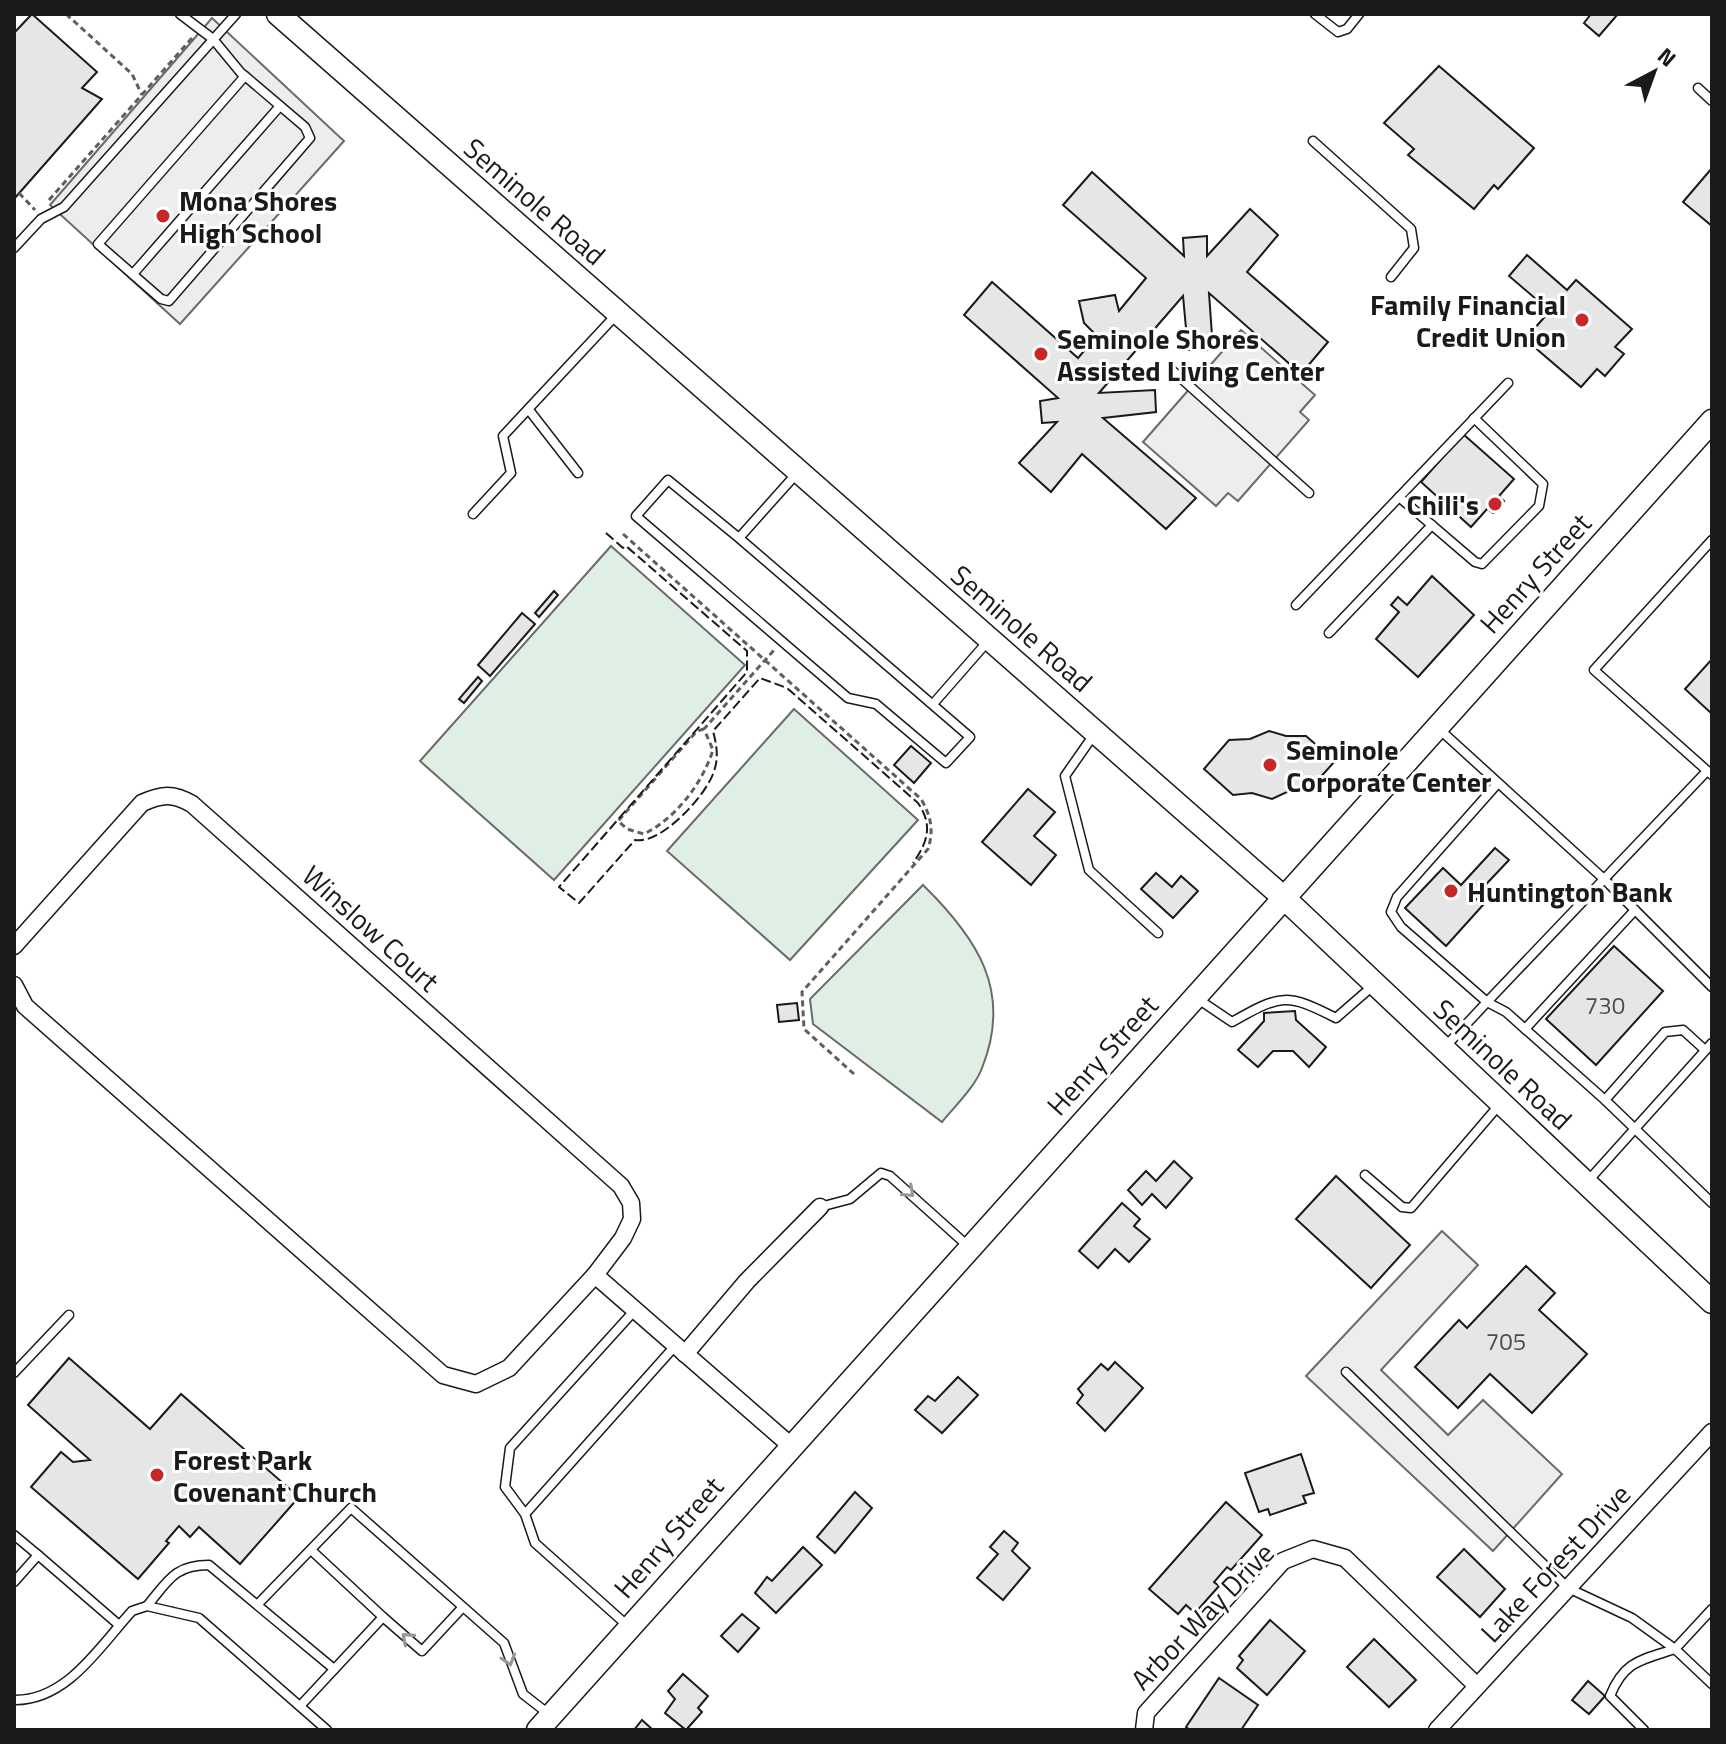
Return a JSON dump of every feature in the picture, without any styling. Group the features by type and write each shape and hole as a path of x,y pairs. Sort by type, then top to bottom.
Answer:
{"street":[{"name":"Seminole Road","path":"278,14 1283,897 1712,1302"},
{"name":"Henry Street","path":"544,1723 790,1445 971,1248 1712,421"},
{"name":"Winslow Court","path":"14,946 142,803 159,796 176,794 621,1186 631,1203 632,1219 595,1275 509,1368 476,1384 443,1375 25,1006 14,985"},
{"path":"680,1350 820,1207"},
{"path":"595,1275 790,1445"},
{"name":"Lake Forest Drive","path":"1437,1730 1712,1432"},
{"name":"Arbor Way Drive","path":"1144,1730 1146,1713 1283,1561 1313,1549 1345,1558 1477,1686"}],"lane":[{"path":"180,14 213,39 245,76 305,127 310,138 169,301 161,299 98,244 245,76"},
{"path":"14,248 41,219 64,207 236,14"},
{"path":"1315,14 1338,32 1347,29 1359,14"},
{"path":"1698,88 1712,101"},
{"path":"133,274 280,106"},
{"path":"1313,141 1411,229 1414,248 1391,277"},
{"path":"473,514 511,473 503,436 618,313"},
{"path":"1174,372 1309,493"},
{"path":"1296,605 1508,383"},
{"path":"529,410 578,473"},
{"path":"1399,497 1475,562 1482,564 1539,506 1543,484 1474,418"},
{"path":"739,538 798,471"},
{"path":"668,480 739,538 970,737 946,763 876,704 848,698 636,516 668,480"},
{"path":"1329,633 1432,525"},
{"path":"1443,1048 1710,773 1594,670 1712,540"},
{"path":"933,704 990,639"},
{"path":"1437,727 1605,880 1712,987"},
{"path":"1096,732 1065,776 1089,870 1158,933"},
{"path":"1498,783 1397,897 1391,912 1401,927 1487,1002 1506,1012 1605,1100 1712,1203"},
{"path":"1525,1029 1635,910"},
{"path":"1194,997 1232,1022 1264,1004 1298,998 1336,1018 1375,984"},
{"path":"1586,1183 1709,1046 1683,1030 1665,1032 1605,1100"},
{"path":"1365,1175 1402,1207 1411,1208 1501,1103"},
{"path":"820,1207 850,1199 881,1173 890,1176 971,1248"},
{"path":"629,1627 535,1543 525,1514 505,1487 510,1448 635,1310"},
{"path":"14,1373 69,1315"},
{"path":"525,1514 680,1350"},
{"path":"1346,1372 1568,1588 1632,1618 1675,1649 1712,1684"},
{"path":"258,1604 351,1508 504,1643 523,1694 544,1723"},
{"path":"14,1535 119,1625"},
{"path":"311,1550 422,1651 462,1608"},
{"path":"14,1582 38,1555"},
{"path":"147,1606 173,1575 187,1565 209,1565 334,1669"},
{"path":"14,1700 31,1700 65,1684 132,1611 147,1606 199,1618 327,1730"},
{"path":"1644,1730 1610,1696 1617,1678 1630,1664 1675,1649 1712,1609"},
{"path":"300,1706 383,1617"}],"path":[{"path":"66,14 132,74 142,95"},
{"path":"48,201 200,29"},
{"path":"19,193 37,213"},
{"path":"623,534 921,799 931,825 928,849 802,992 804,1029 854,1074"},
{"path":"704,729 713,750 698,784 662,824 644,834 627,829 618,821 781,641"}],"green space":[{"path":"611,546 745,665 554,880 420,761"},
{"path":"794,709 918,820 790,960 667,851"},
{"path":"923,885 974,946 991,990 993,1014 991,1040 979,1075 942,1122 813,1024 810,999"}],"shaded area":[{"path":"212,18 344,141 180,324 50,205"},
{"path":"1241,330 1315,395 1300,412 1309,420 1238,501 1228,493 1216,506 1143,442"},
{"path":"1442,1231 1478,1265 1381,1370 1448,1435 1483,1400 1562,1474 1493,1551 1306,1376"}],"building":[{"path":"32,14 97,72 82,88 102,99 14,199 14,33"},
{"path":"1591,14 1618,14 1599,36 1584,23"},
{"path":"1439,66 1534,148 1498,189 1494,185 1474,209 1408,155 1414,149 1384,123"},
{"path":"1712,168 1712,226 1683,202"},
{"name":"Seminole Shores Assisted Living Center","path":"1092,172 1184,256 1183,238 1207,236 1207,256 1250,209 1278,235 1247,272 1328,342 1301,374 1209,293 1213,350 1188,350 1183,296 1099,393 1155,390 1156,412 1103,418 1196,498 1166,529 1082,454 1051,492 1019,463 1057,422 1042,423 1040,401 1058,398 964,315 992,282 1078,358 1097,336 1084,323 1079,301 1115,295 1119,311 1146,278 1063,205"},
{"name":"Family Financial Credit Union","path":"1527,255 1567,290 1576,280 1632,329 1615,347 1624,354 1605,376 1597,369 1581,387 1525,339 1550,311 1509,276"},
{"path":"1463,434 1514,479 1499,496 1504,501 1493,513 1487,509 1471,527 1421,482"},
{"path":"1432,576 1474,615 1418,677 1376,639 1399,612 1391,605 1398,597 1407,605"},
{"path":"554,591 558,595 539,617 535,613"},
{"path":"522,613 535,624 490,676 478,665"},
{"path":"1712,659 1712,714 1685,689"},
{"path":"478,677 482,681 464,703 459,699"},
{"name":"Seminole Corporate Center","path":"1269,731 1286,736 1306,736 1335,761 1309,790 1289,791 1272,799 1252,793 1233,795 1204,769 1229,740 1250,739"},
{"path":"911,746 931,763 914,783 894,765"},
{"path":"1028,789 1055,812 1034,836 1056,855 1031,885 982,842"},
{"name":"Huntington Bank","path":"1495,848 1509,860 1474,897 1483,905 1446,946 1405,908 1443,868 1461,885"},
{"path":"1156,873 1172,887 1181,876 1198,891 1173,918 1141,889"},
{"path":"1614,946 1663,991 1596,1065 1546,1019"},
{"path":"797,1003 799,1020 779,1022 777,1005"},
{"path":"1295,1011 1296,1020 1326,1047 1309,1067 1293,1051 1273,1051 1258,1067 1238,1050 1264,1021 1264,1013"},
{"path":"1174,1161 1192,1178 1166,1208 1152,1194 1142,1205 1128,1190 1146,1171 1156,1181"},
{"path":"1336,1176 1410,1245 1371,1288 1296,1219"},
{"path":"1122,1203 1140,1219 1134,1226 1150,1239 1129,1262 1115,1249 1098,1268 1079,1251"},
{"path":"1526,1266 1555,1293 1539,1310 1587,1354 1532,1413 1490,1374 1458,1408 1415,1367 1459,1320 1467,1328"},
{"name":"Forest Park Covenant Church","path":"69,1358 150,1429 181,1394 299,1497 240,1564 199,1527 190,1537 179,1526 166,1541 169,1543 138,1579 31,1487 61,1452 73,1462 90,1460 28,1405"},
{"path":"1115,1362 1143,1388 1105,1431 1077,1403 1083,1395 1078,1389 1101,1364 1108,1370"},
{"path":"958,1377 978,1395 942,1433 915,1410 928,1396 935,1401"},
{"path":"1301,1454 1314,1493 1303,1496 1306,1503 1270,1515 1268,1509 1259,1512 1245,1473"},
{"path":"855,1492 872,1508 835,1553 817,1537"},
{"path":"1226,1502 1262,1535 1231,1570 1227,1567 1214,1582 1219,1586 1195,1613 1186,1605 1178,1614 1149,1589"},
{"path":"1004,1531 1018,1543 1012,1551 1030,1568 1003,1600 977,1578 998,1554 990,1547"},
{"path":"803,1547 822,1565 776,1613 755,1593 767,1577 772,1581"},
{"path":"1464,1549 1505,1589 1480,1617 1437,1577"},
{"path":"742,1614 759,1628 738,1652 721,1636"},
{"path":"1270,1620 1305,1651 1267,1695 1237,1668 1243,1660 1239,1656"},
{"path":"1374,1639 1416,1680 1389,1707 1347,1667"},
{"path":"683,1674 708,1696 698,1708 702,1712 686,1730 665,1713 675,1699 668,1691"},
{"path":"1219,1678 1258,1705 1241,1730 1190,1730 1186,1727"},
{"path":"1588,1681 1605,1696 1589,1714 1572,1700"},
{"path":"642,1720 653,1730 634,1730"}],"fence":[{"path":"606,533 623,548 626,546 747,651 747,672 559,887 579,903 635,840 657,835 692,806 715,768 717,752 713,731 760,678 787,688 918,803 926,819 927,833 913,863"}],"place":[{"name":"Mona Shores High School","path":"163,216"},
{"name":"Family Financial Credit Union","path":"1582,320"},
{"name":"Seminole Shores Assisted Living Center","path":"1041,354"},
{"name":"Chili's","path":"1495,504"},
{"name":"Seminole Corporate Center","path":"1270,765"},
{"name":"Huntington Bank","path":"1451,891"},
{"name":"Forest Park Covenant Church","path":"157,1475"}]}
